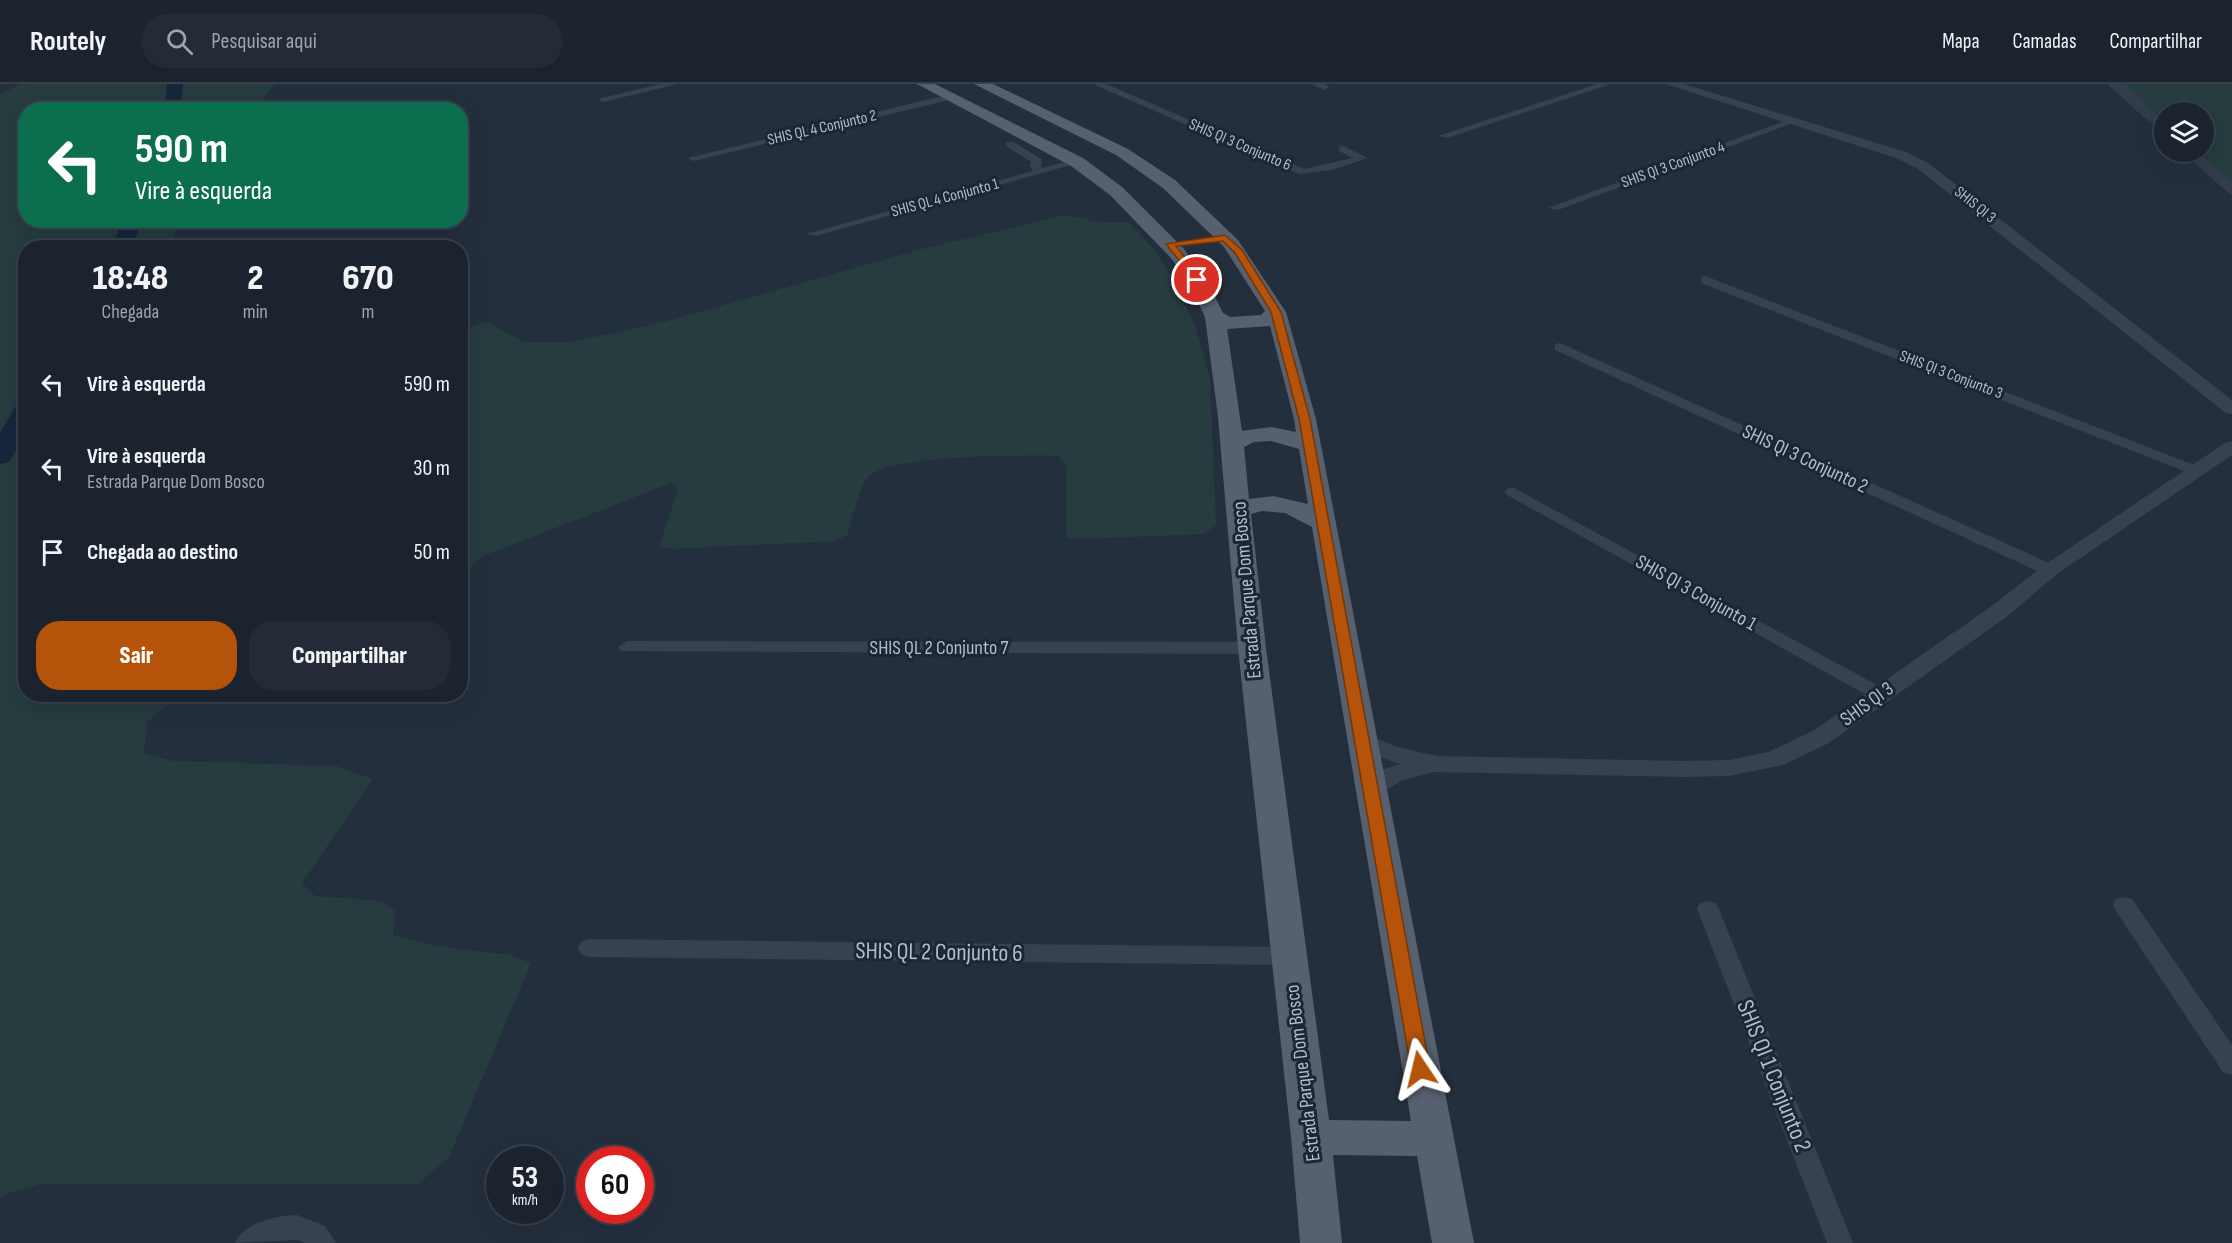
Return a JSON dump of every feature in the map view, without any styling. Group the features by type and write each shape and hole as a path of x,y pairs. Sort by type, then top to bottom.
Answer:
{"main road":[{"name":"Estrada Parque Dom Bosco","path":"924,84 951,97 1011,133 1077,162 1189,242 1197,280 1215,317 1240,510 1252,648 1311,1137 1321,1243"},
{"path":"985,85 1122,152 1169,184 1239,252 1276,312 1305,419 1361,741 1453,1243"},
{"path":"1011,133 1024,121 1042,116 1043,113 1040,111"},
{"path":"1011,133 1046,122 1064,123"},
{"path":"1189,242 1225,238"},
{"path":"1215,317 1226,323 1267,321 1276,312"},
{"path":"1229,417 1253,430 1272,431 1296,426 1305,419"},
{"path":"1232,444 1250,435 1270,435 1290,437 1309,445"},
{"path":"1240,510 1248,506 1279,503 1296,506 1322,523"},
{"path":"1311,1137 1433,1139"}],"street":[{"path":"603,99 673,84"},
{"name":"SHIS QI 3 Conjunto 6","path":"1098,84 1303,172 1363,158 1343,148"},
{"path":"1443,136 1606,84"},
{"name":"SHIS QI 3","path":"1672,84 1901,155 1935,174 2232,409"},
{"name":"SHIS QL 4 Conjunto 2","path":"693,158 951,97"},
{"name":"SHIS QI 3 Conjunto 4","path":"1554,208 1793,121"},
{"path":"1011,133 1037,161 1036,168 1041,172"},
{"name":"SHIS QL 4 Conjunto 1","path":"812,234 1077,162"},
{"name":"SHIS QI 3 Conjunto 3","path":"1705,280 2197,471"},
{"name":"SHIS QI 3 Conjunto 2","path":"1560,347 2050,570"},
{"name":"SHIS QI 3","path":"1370,790 1410,769 1437,764 1684,770 1729,768 1774,759 1821,737 2001,610 2050,570 2232,447"},
{"name":"SHIS QI 3 Conjunto 1","path":"1512,492 1881,694"},
{"name":"SHIS QL 2 Conjunto 7","path":"627,647 1252,648"},
{"name":"SHIS QI 3","path":"1361,741 1396,754 1437,764"},
{"path":"2124,905 2232,1065"},
{"name":"SHIS QI 1 Conjunto 2","path":"1708,909 1840,1243"},
{"name":"SHIS QL 2 Conjunto 6","path":"589,948 1289,956"},
{"path":"248,1243 273,1229 295,1227 316,1233 323,1243"}],"shaded area":[{"path":"2107,84 2232,84 2232,196 2193,162 2214,162 2214,102 2154,102 2154,126"}],"green space":[{"path":"20,84 275,84 260,102 18,102 18,228 175,228 175,240 18,240 18,702 170,702 147,722 144,753 173,761 336,766 373,779 302,883 315,896 381,901 395,911 393,935 435,946 511,955 531,963 449,1157 418,1184 41,1184 5,1194 0,1199 0,95"},
{"path":"2126,84 2232,84 2232,182 2209,162 2214,162 2214,102 2154,102 2154,113"},
{"path":"1065,215 1099,222 1128,222 1152,247 1175,281 1195,326 1210,378 1216,525 1204,534 1066,538 1066,466 1058,456 957,458 900,464 879,470 867,478 847,535 836,541 671,549 659,547 678,489 671,483 481,557 468,572 468,327 487,322 524,342 571,342 664,322 922,249"}],"waterway":[{"path":"174,102 175,84"},
{"path":"125,240 129,228"},
{"path":"0,456 18,423"}],"route":[{"path":"1197,280 1170,244 1225,238 1239,252 1276,312 1305,419 1420,1069"}]}
